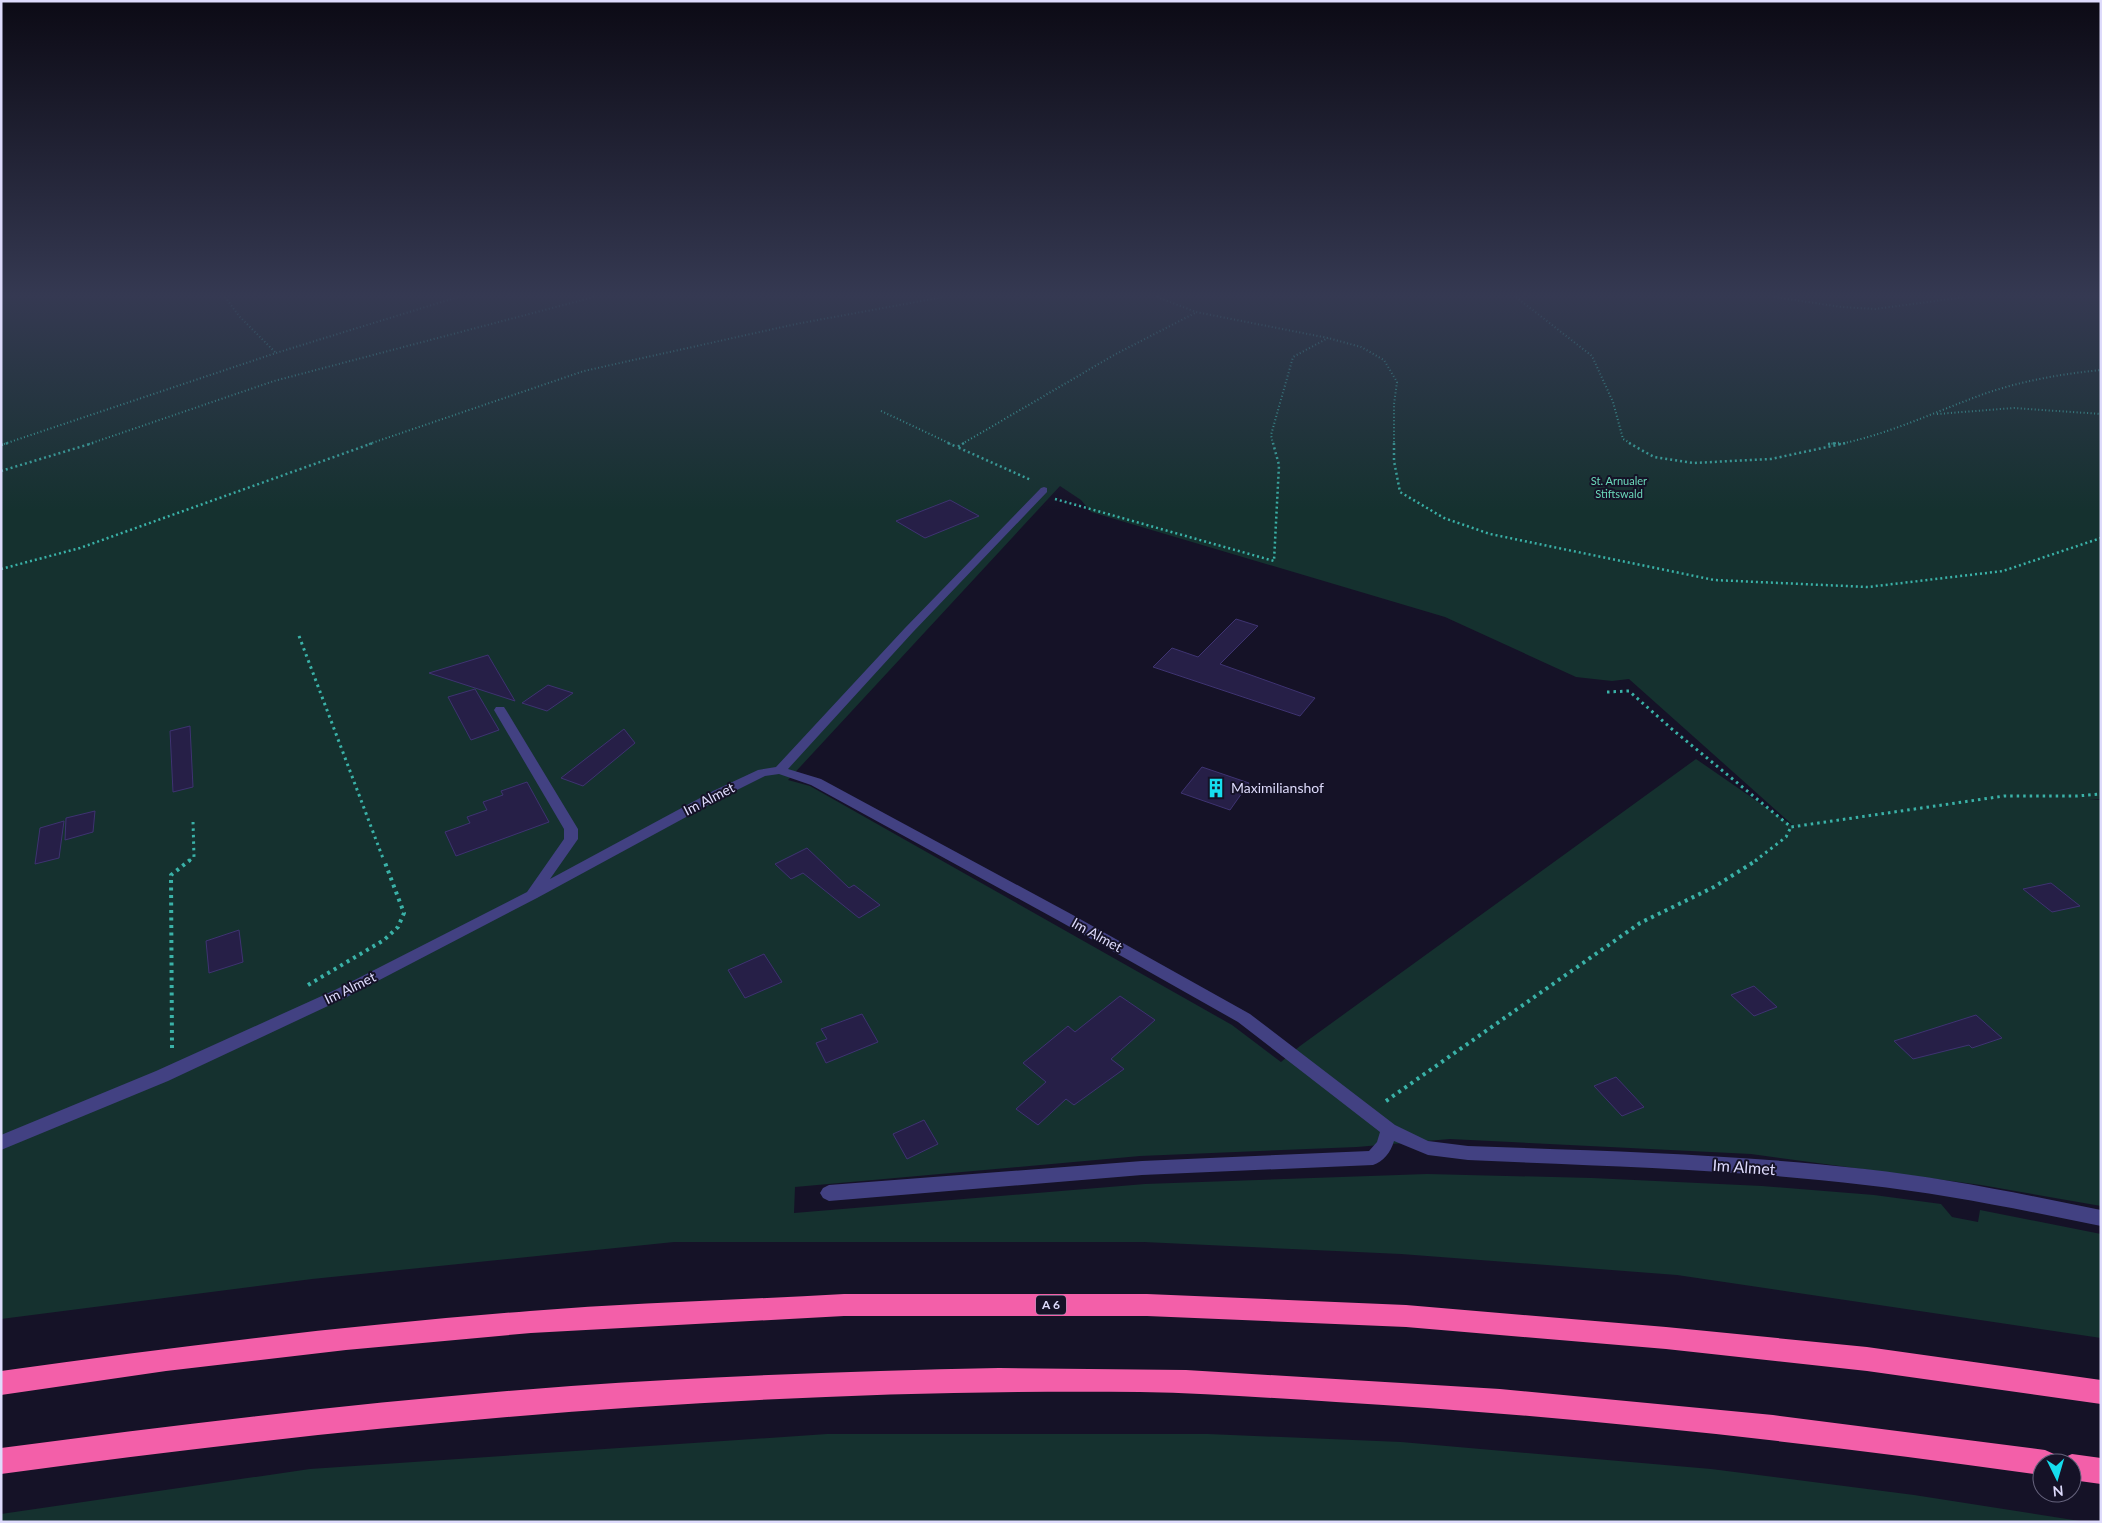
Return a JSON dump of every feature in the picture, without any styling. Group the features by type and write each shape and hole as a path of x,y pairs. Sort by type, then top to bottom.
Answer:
{"highway":[{"name":"A 6","path":"1,1383 176,1358 356,1338 531,1322 844,1305 1147,1305 1406,1316 1666,1338 1867,1359 2101,1392"},
{"path":"1,1461 318,1420 506,1402 831,1383 1146,1380 1428,1394 1702,1418 1889,1440 2032,1461"},
{"path":"2082,1468 2101,1471"}],"lane":[{"path":"780,770 929,609 1043,492"},
{"path":"500,710 571,829 571,839 532,895"},
{"name":"Im Almet","path":"1,1143 162,1076 340,994 532,895 718,794 762,773 780,770 816,782 1066,918 1244,1018 1389,1130 1409,1141 1428,1148 1468,1153 1755,1167 1866,1177 1985,1195 2101,1218"},
{"path":"829,1192 1142,1168 1372,1158 1384,1146 1389,1130"}],"path":[{"path":"1,445 231,368"},
{"path":"1,471 50,458 274,382 326,368"},
{"path":"1,569 80,548 307,465 597,368"},
{"path":"957,447 1092,368"},
{"path":"881,411 1043,485 1043,492 1274,562 1279,465 1270,435 1290,368"},
{"path":"1389,368 1397,382 1394,404 1394,462 1400,492 1444,518 1490,534 1714,580 1868,587 2003,571 2101,538"},
{"path":"1598,368 1613,402 1623,438 1654,457 1693,463 1771,459 1844,443 1934,414 1983,394 2055,375 2101,370"},
{"path":"1934,414 2014,408 2101,414"},
{"path":"1828,444 1844,443"},
{"path":"299,636 404,912 398,927 384,940 301,990"},
{"path":"1607,692 1629,691 1673,730 1791,827 2004,796 2077,796 2101,794"},
{"path":"162,1076 172,1061 171,875 194,857 193,821"},
{"path":"1368,1114 1640,923 1714,887 1761,857 1786,837 1791,827"}],"green space":[{"name":"St. Arnualer Stiftswald","path":"1,368 2101,368 2101,799 2089,800 2101,800 2101,1206 1981,1185 1751,1154 1450,1139 1357,1147 1140,1156 795,1187 794,1213 1145,1184 1427,1174 1592,1178 1762,1186 1874,1195 1941,1204 1952,1217 1978,1222 1980,1210 2101,1234 2101,1338 1677,1275 1401,1254 1144,1242 674,1242 312,1279 1,1319","holes":["1060,486 1081,500 1091,512 1445,617 1576,677 1612,681 1629,679 1796,828 1696,759 1300,1046 1281,1062 1232,1025 810,786 788,780"]},
{"path":"827,1434 1208,1434 1401,1442 1711,1469 1914,1495 2086,1522 1,1522 1,1514 310,1469"}],"building":[{"path":"950,500 979,516 925,538 896,521"},
{"path":"1236,619 1258,626 1220,664 1315,698 1300,716 1153,667 1172,648 1198,657"},
{"path":"488,655 515,701 429,673"},
{"path":"548,685 573,693 547,711 522,703"},
{"path":"475,689 499,730 471,740 448,697"},
{"path":"190,726 193,787 173,792 170,731"},
{"path":"624,729 635,743 583,786 561,778"},
{"name":"Maximilianshof","path":"1202,767 1249,783 1230,810 1181,793"},
{"path":"527,782 549,822 456,856 445,832 470,823 467,817 487,810 483,802 503,795 501,791"},
{"path":"95,811 93,832 65,840 66,818"},
{"path":"64,821 59,858 35,864 40,828"},
{"path":"807,848 849,888 854,885 880,905 859,918 803,873 791,879 775,864"},
{"path":"2051,883 2080,906 2052,912 2023,889"},
{"path":"239,930 243,962 209,973 206,941"},
{"path":"764,954 782,982 745,998 728,970"},
{"path":"1754,986 1777,1007 1754,1016 1731,995"},
{"path":"1120,996 1155,1020 1111,1059 1124,1069 1074,1105 1066,1099 1038,1125 1016,1109 1046,1082 1023,1063 1068,1026 1075,1032"},
{"path":"862,1014 878,1042 826,1063 816,1043 827,1039 821,1029"},
{"path":"1976,1015 2002,1038 1972,1048 1969,1045 1913,1059 1894,1041"},
{"path":"1616,1077 1644,1107 1622,1116 1594,1086"},
{"path":"924,1120 938,1144 907,1159 893,1134"}],"place":[{"name":"Maximilianshof","path":"1216,788"}]}
